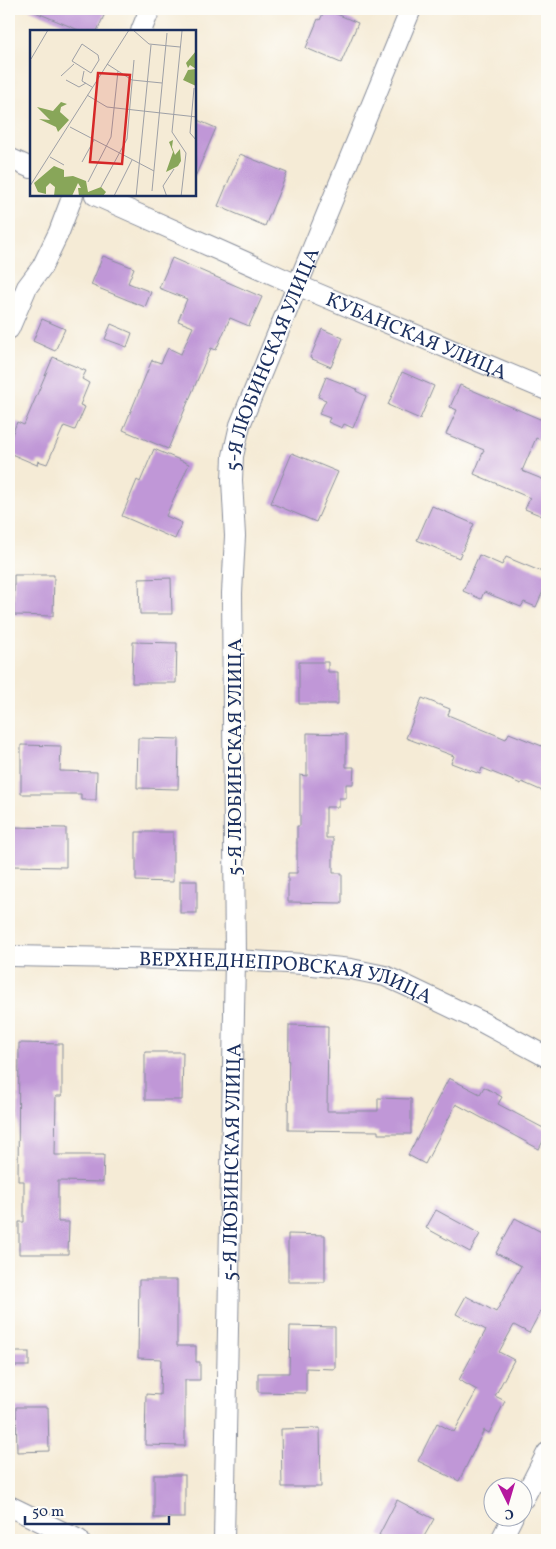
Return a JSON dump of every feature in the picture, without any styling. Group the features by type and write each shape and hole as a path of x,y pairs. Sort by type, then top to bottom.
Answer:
{"street":[{"path":"141,30 150,9"},
{"name":"5-Я ЛЮБИНСКАЯ УЛИЦА","path":"224,1540 235,960 232,593 235,536 232,480 233,456 240,425 411,9"},
{"path":"9,158 30,168"},
{"path":"9,329 28,287 42,268 73,196"},
{"name":"КУБАНСКАЯ УЛИЦА","path":"97,196 297,285 547,390"},
{"name":"ВЕРХНЕДНЕПРОВСКАЯ УЛИЦА","path":"9,956 235,960 351,969 385,976 480,1021 547,1057"},
{"path":"534,1478 547,1453"},
{"path":"9,1506 79,1540"},
{"path":"501,1540 509,1526"}],"building":[{"path":"28,9 107,9 97,30 79,30"},
{"path":"325,9 358,23 341,63 306,48 318,19 320,20"},
{"path":"196,119 216,128 196,175"},
{"path":"240,154 287,173 265,226 218,206"},
{"path":"103,256 134,268 128,283 151,292 145,307 91,285"},
{"path":"172,258 262,297 249,326 230,318 216,350 211,348 168,449 123,430 152,360 161,363 168,348 181,354 193,327 178,321 187,299 159,288"},
{"path":"42,319 65,329 55,351 33,341"},
{"path":"111,324 132,333 127,347 105,339"},
{"path":"322,329 343,338 331,367 310,358"},
{"path":"53,357 86,371 82,379 89,383 80,405 85,407 75,430 64,426 47,464 38,461 37,465 9,453 9,442 17,422 24,425"},
{"path":"402,372 434,386 420,419 388,405"},
{"path":"326,377 357,389 356,391 366,396 353,428 344,424 342,428 328,422 330,418 319,414 326,400 318,397"},
{"path":"460,385 547,422 547,443 536,438 522,471 547,481 547,518 525,509 530,498 474,474 484,450 446,434 457,410 450,407"},
{"path":"154,449 189,464 166,516 182,523 175,539 122,516 137,480 140,482"},
{"path":"292,453 338,472 316,522 271,503"},
{"path":"432,506 474,524 459,558 417,540"},
{"path":"479,555 502,565 506,557 547,574 547,582 536,607 524,602 521,607 484,592 481,599 463,591"},
{"path":"14,575 54,575 53,616 14,615"},
{"path":"171,578 172,614 140,614 139,579"},
{"path":"133,642 177,643 176,683 132,683"},
{"path":"299,662 328,662 328,672 338,672 338,704 299,704"},
{"path":"422,698 450,709 448,715 506,739 509,733 547,748 547,793 482,768 480,774 451,763 454,756 406,738"},
{"path":"307,733 346,734 346,767 354,767 353,784 346,784 346,798 339,798 339,807 326,807 326,838 333,838 333,873 342,873 342,903 288,902 288,873 297,873 297,826 300,826 300,775 307,776"},
{"path":"138,738 179,739 178,789 137,788"},
{"path":"21,745 61,746 60,771 97,772 96,800 81,800 81,794 21,794"},
{"path":"12,827 66,828 66,867 12,866"},
{"path":"136,832 173,832 173,882 136,881"},
{"path":"180,881 197,881 197,913 180,913"},
{"path":"289,1025 328,1026 327,1111 378,1111 378,1098 411,1099 411,1134 378,1134 378,1131 288,1130"},
{"path":"19,1043 62,1044 62,1096 56,1096 55,1155 104,1155 103,1182 58,1181 58,1222 69,1222 68,1254 19,1254 19,1222 24,1222 24,1181 18,1181"},
{"path":"145,1052 183,1052 182,1100 145,1100"},
{"path":"449,1078 480,1094 484,1087 502,1097 498,1104 547,1130 539,1149 456,1104 425,1164 408,1155"},
{"path":"436,1210 480,1234 470,1252 426,1228"},
{"path":"515,1218 547,1235 547,1299 529,1333 514,1325 499,1352 514,1360 495,1396 505,1401 489,1433 484,1430 459,1481 418,1461 437,1423 454,1432 477,1390 459,1380 486,1330 456,1314 466,1296 496,1312 521,1266 496,1253"},
{"path":"288,1234 325,1235 325,1282 288,1282"},
{"path":"139,1280 177,1280 177,1346 196,1346 196,1362 200,1362 200,1380 185,1380 185,1446 145,1445 146,1394 160,1395 161,1359 138,1358"},
{"path":"290,1326 335,1327 335,1369 306,1368 306,1393 258,1392 258,1373 289,1373"},
{"path":"9,1352 29,1352 29,1366 9,1366"},
{"path":"16,1407 48,1407 49,1451 17,1452"},
{"path":"320,1428 321,1487 282,1487 281,1429"},
{"path":"154,1475 185,1475 185,1518 154,1518"},
{"path":"397,1500 434,1519 422,1540 389,1540 379,1535"}]}
